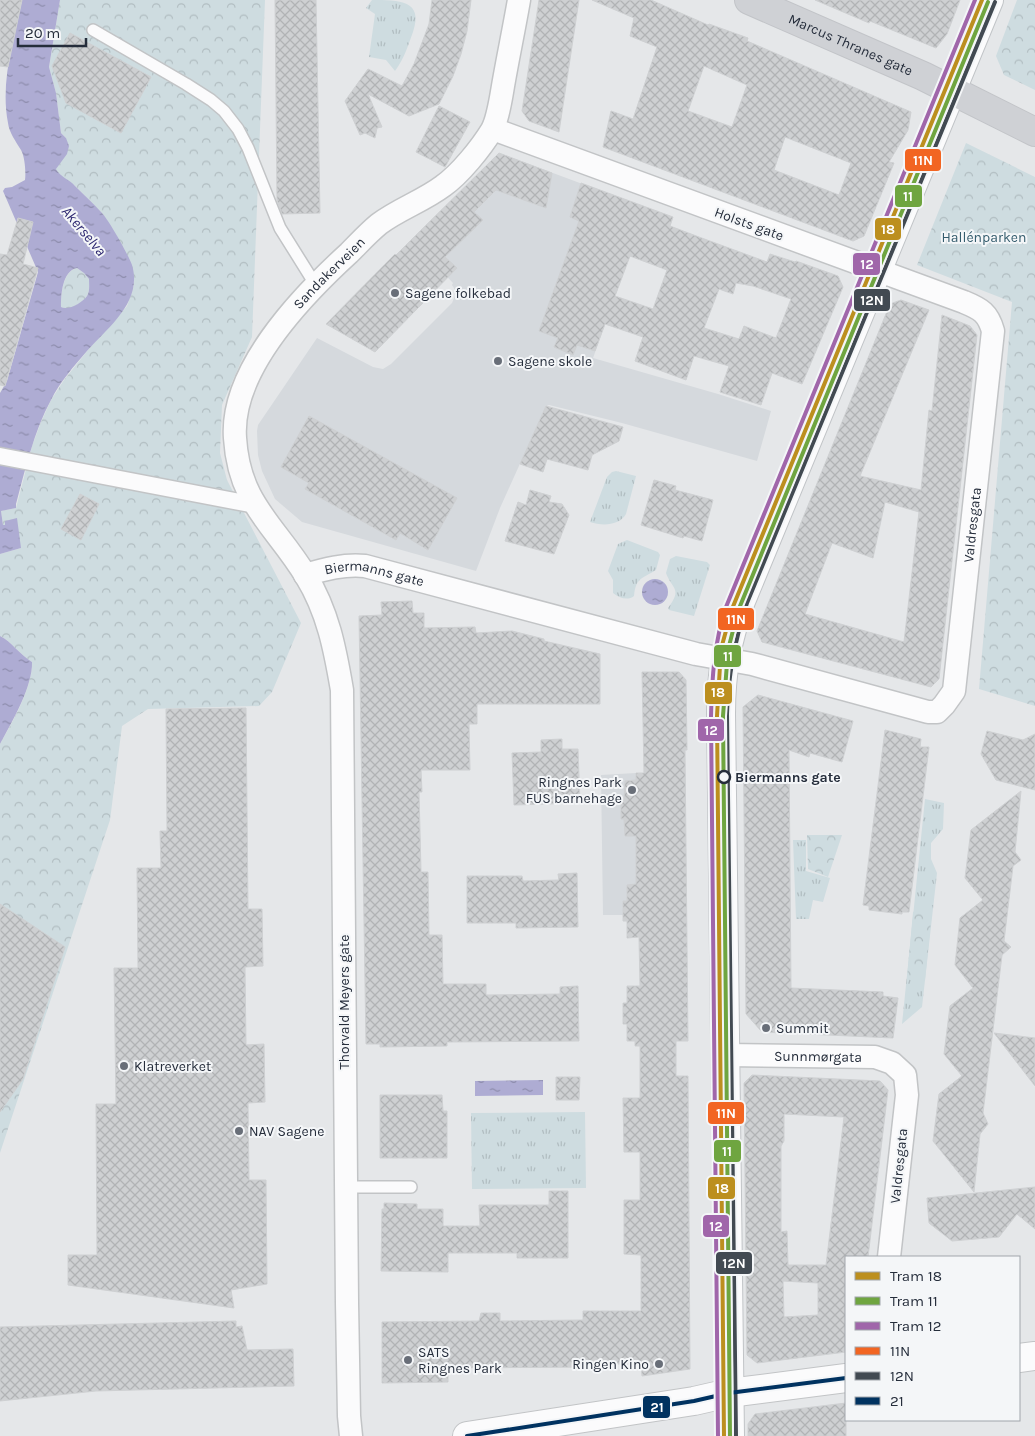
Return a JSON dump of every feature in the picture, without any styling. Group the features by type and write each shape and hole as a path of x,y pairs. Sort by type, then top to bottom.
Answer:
{"main road":[{"name":"Marcus Thranes gate","path":"749,0 923,76 1035,132"},
{"path":"730,1436 721,714 724,659 741,601 989,0"},
{"path":"1020,1358 1035,1356"},
{"path":"467,1436 685,1402 729,1393 845,1378"}],"street":[{"name":"Sandakerveien","path":"305,575 247,492 238,466 235,438 236,412 247,380 258,358 276,330 315,284 379,224 444,186 462,170 493,129 502,94 519,0"},
{"name":"Holsts gate","path":"493,129 977,307 986,314 993,331"},
{"name":"Valdresgata","path":"937,712 954,691 993,331"},
{"path":"0,456 255,505"},
{"name":"Biermanns gate","path":"305,575 327,569 354,565 365,566 686,652 752,664 928,712 937,712"},
{"name":"Thorvald Meyers gate","path":"305,575 330,628 342,690 345,1186 348,1416 351,1436"},
{"name":"Sunnmørgata","path":"726,1055 875,1057 892,1063 905,1075"},
{"name":"Valdresgata","path":"889,1256 907,1095 905,1075"}],"lane":[{"path":"93,30 186,84 224,111 238,129 248,148 280,228 315,284"},
{"path":"345,1186 411,1186"}],"shaded area":[{"name":"Sagene skole","path":"499,153 647,208 593,358 771,411 757,461 622,423 549,405 546,406 500,508 476,571 302,522 275,499 262,471 258,455 257,431 258,425 317,338 373,367 383,369 391,364 452,303 455,296 453,283 411,240"},
{"path":"636,773 636,780 625,781 624,799 621,799 621,819 624,819 625,836 636,836 637,884 627,885 627,901 623,901 623,915 603,915 601,775"}],"green space":[{"path":"60,0 265,0 252,337 222,405 220,453 227,480 301,623 272,692 259,706 148,709 122,726 110,820 0,1153 0,744 16,715 25,693 32,662 0,636 0,554 21,548 5,525 3,525 1,511 16,508 32,446 51,400 88,350 127,306 134,285 134,277 124,249 103,214 74,185 59,175 56,169 66,138 61,133 56,93 49,67"},
{"path":"372,0 391,0 407,4 415,14 416,21 413,32 404,57 395,71 386,60 369,57 375,14 366,8"},
{"path":"1017,0 1035,0 1035,90 1004,75 996,56"},
{"name":"Hallénparken","path":"966,143 1035,177 1035,706 979,689 1012,302 917,265"},
{"path":"77,268 89,279 88,294 82,302 75,306 61,307 65,279 72,270"},
{"path":"616,471 636,476 626,514 615,523 600,524 590,522 607,477"},
{"path":"627,540 658,552 660,555 656,570 641,579 636,585 634,596 626,599 613,593 613,580 608,571 618,544"},
{"path":"676,556 707,562 710,565 694,616 669,610 668,608 676,593 666,573 670,559"},
{"path":"925,799 944,803 943,829 931,843 931,859 937,873 922,1007 902,1024"},
{"path":"807,835 842,835 828,877 808,869"},
{"path":"793,840 806,840 806,871 830,878 823,902 813,900 809,919 796,919"},
{"path":"920,909 932,911 925,980 907,978 913,912"},
{"path":"585,1112 586,1188 472,1189 471,1113"}],"water":[{"name":"Akerselva","path":"22,0 60,0 49,67 56,93 61,133 66,138 69,146 67,154 56,169 96,206 105,217 119,238 130,260 134,278 133,291 122,313 68,374 45,412 30,451 16,508 1,511 3,525 5,525 5,521 17,518 21,548 0,554 0,393 7,381 38,272 3,191 5,188 12,187 25,180 23,157 10,130 6,108 9,61","holes":["77,268 89,279 87,296 75,306 61,307 61,296 65,278 72,270"]},
{"path":"655,579 664,583 668,592 664,601 655,605 646,601 642,592 646,583"},
{"path":"0,636 32,662 25,693 16,715 0,744"},
{"path":"543,1080 543,1095 475,1096 475,1081"}],"building":[{"path":"0,0 22,0 8,67 0,66"},
{"path":"275,0 316,0 320,213 282,214 277,200"},
{"path":"432,0 471,0 467,31 461,54 453,76 439,104 409,116 368,94 382,127 377,128 375,138 365,133 360,135 345,101 368,69 402,86 414,64 429,24"},
{"path":"539,0 579,0 559,132 529,121 522,111"},
{"path":"592,0 651,0 708,25 748,38 747,41 911,112 908,130 889,162 894,163 864,236 853,241 603,147 611,111 633,119 657,47 630,36 634,18","holes":["704,66 747,85 732,127 688,111","785,137 851,163 839,195 774,170"]},
{"path":"815,0 960,0 947,34 936,48"},
{"path":"70,33 151,77 121,133 66,103 52,66"},
{"path":"439,106 470,122 445,167 416,152"},
{"path":"499,153 552,173 546,208 496,190 474,212 483,220 445,257 457,268 375,352 326,324 395,254"},
{"path":"581,183 673,217 670,226 767,262 770,254 838,276 843,287 802,384 772,373 761,405 720,392 729,366 694,356 686,380 635,361 643,337 605,324 595,351 577,345 573,355 554,347 558,338 539,331 579,221 570,217","holes":["630,256 667,270 653,309 615,296","736,283 753,286 791,299 776,338 744,326 739,339 704,328 719,289 733,294"]},
{"path":"18,218 33,222 23,264 38,268 5,386 0,385 0,254 7,255"},
{"path":"901,300 929,310 860,476 921,490 929,410 932,411 942,315 970,326 977,335 939,679 931,687 762,642 757,631 890,304","holes":["885,502 919,512 904,642 805,614 832,543 873,558"]},
{"path":"546,406 623,427 619,441 592,455 588,470 547,459 543,472 520,464"},
{"path":"309,416 457,498 428,550 400,533 396,540 305,489 309,483 281,467"},
{"path":"654,480 676,486 675,490 713,500 702,541 684,536 683,538 641,525"},
{"path":"530,490 551,496 549,502 562,504 569,515 554,554 505,541 518,502 526,505"},
{"path":"80,494 99,504 81,540 61,529"},
{"path":"412,601 413,613 424,613 424,628 475,627 476,633 512,631 544,639 544,641 600,654 600,704 477,704 477,724 469,724 470,770 421,770 422,792 419,792 421,872 428,872 429,935 442,935 443,984 486,984 486,995 560,994 560,987 578,986 579,1041 447,1042 447,1046 380,1047 380,1044 366,1044 359,616 382,615 381,602"},
{"path":"642,672 679,672 686,680 688,1041 676,1041 676,1076 688,1076 690,1369 642,1376 641,1364 593,1364 593,1367 448,1368 448,1382 382,1383 382,1322 479,1321 481,1313 500,1313 500,1321 583,1320 583,1311 641,1311 641,1255 624,1254 624,1200 640,1200 640,1152 624,1152 623,1098 640,1098 640,1046 635,1046 635,1041 627,1041 627,1024 623,1024 623,1003 627,1003 627,986 640,986 639,937 627,938 627,921 623,921 623,901 627,901 627,885 636,884 636,836 625,836 624,819 621,819 621,799 624,799 625,781 636,780 636,773 644,773"},
{"path":"758,695 853,721 842,762 810,753 809,757 789,750 791,988 883,992 883,996 898,998 893,1038 762,1032 746,1014 743,707"},
{"path":"246,708 248,909 262,909 263,966 245,967 246,1045 264,1044 265,1102 248,1103 249,1180 266,1180 267,1284 231,1290 234,1308 68,1285 68,1255 97,1255 96,1104 116,1104 114,968 138,968 137,868 161,868 160,831 167,831 166,709"},
{"path":"885,730 921,739 920,747 929,747 909,912 902,912 902,914 869,910 869,906 863,905"},
{"path":"987,731 1023,740 1035,734 1035,790 996,780 981,754"},
{"path":"562,739 562,749 578,749 580,803 514,805 512,753 541,752 541,740"},
{"path":"1021,791 1015,852 1021,860 1013,866 1004,941 1011,947 1002,955 983,1113 988,1124 980,1134 974,1192 933,1141 939,1094 962,1076 944,1054 950,1006 973,988 955,965 960,918 983,900 965,878 971,830"},
{"path":"577,873 578,927 516,928 516,923 467,923 467,876 522,876 523,881 559,880 558,874"},
{"path":"0,904 65,947 23,1079 0,1112"},
{"path":"994,1033 1035,1038 1035,1086"},
{"path":"752,1075 880,1081 888,1090 868,1256 845,1256 845,1352 757,1363 747,1355 744,1083","holes":["784,1114 844,1117 826,1265 788,1265 787,1231 781,1232 781,1146 784,1141","783,1281 818,1283 818,1315 784,1317"]},
{"path":"556,1077 580,1077 579,1100 556,1100"},
{"path":"380,1095 442,1095 443,1111 447,1111 447,1158 380,1158"},
{"path":"1035,1187 1035,1229 1017,1214 999,1237 952,1241 929,1223 927,1198"},
{"path":"549,1191 568,1191 568,1258 517,1258 517,1253 448,1253 448,1272 381,1271 382,1209 384,1209 384,1203 417,1204 417,1209 443,1209 443,1226 480,1226 479,1205 549,1205"},
{"path":"236,1321 236,1327 242,1326 247,1350 293,1349 294,1386 96,1391 0,1401 0,1327"},
{"path":"845,1403 846,1436 748,1436 748,1424 755,1414"}],"tram line":[{"name":"12","path":"718,1436 711,716 716,647 726,607 975,0"},
{"name":"18","path":"724,1436 717,716 721,649 732,609 982,0"},
{"name":"11","path":"730,1436 723,716 728,650 738,611 988,2"}],"transit line":[{"name":"11N","path":"730,1436 721,714 727,657 741,601 989,0"},
{"name":"12N","path":"736,1436 727,714 733,658 747,603 995,2"},
{"name":"21","path":"467,1436 694,1401 729,1393 845,1378"}],"place":[{"name":"Sagene folkebad","path":"395,293"},
{"name":"Sagene skole","path":"498,361"},
{"name":"Biermanns gate","path":"724,777"},
{"name":"Ringnes Park FUS barnehage","path":"632,790"},
{"name":"Summit","path":"766,1028"},
{"name":"Klatreverket","path":"124,1066"},
{"name":"NAV Sagene","path":"239,1131"},
{"name":"SATS Ringnes Park","path":"408,1360"},
{"name":"Ringen Kino","path":"659,1364"}]}
